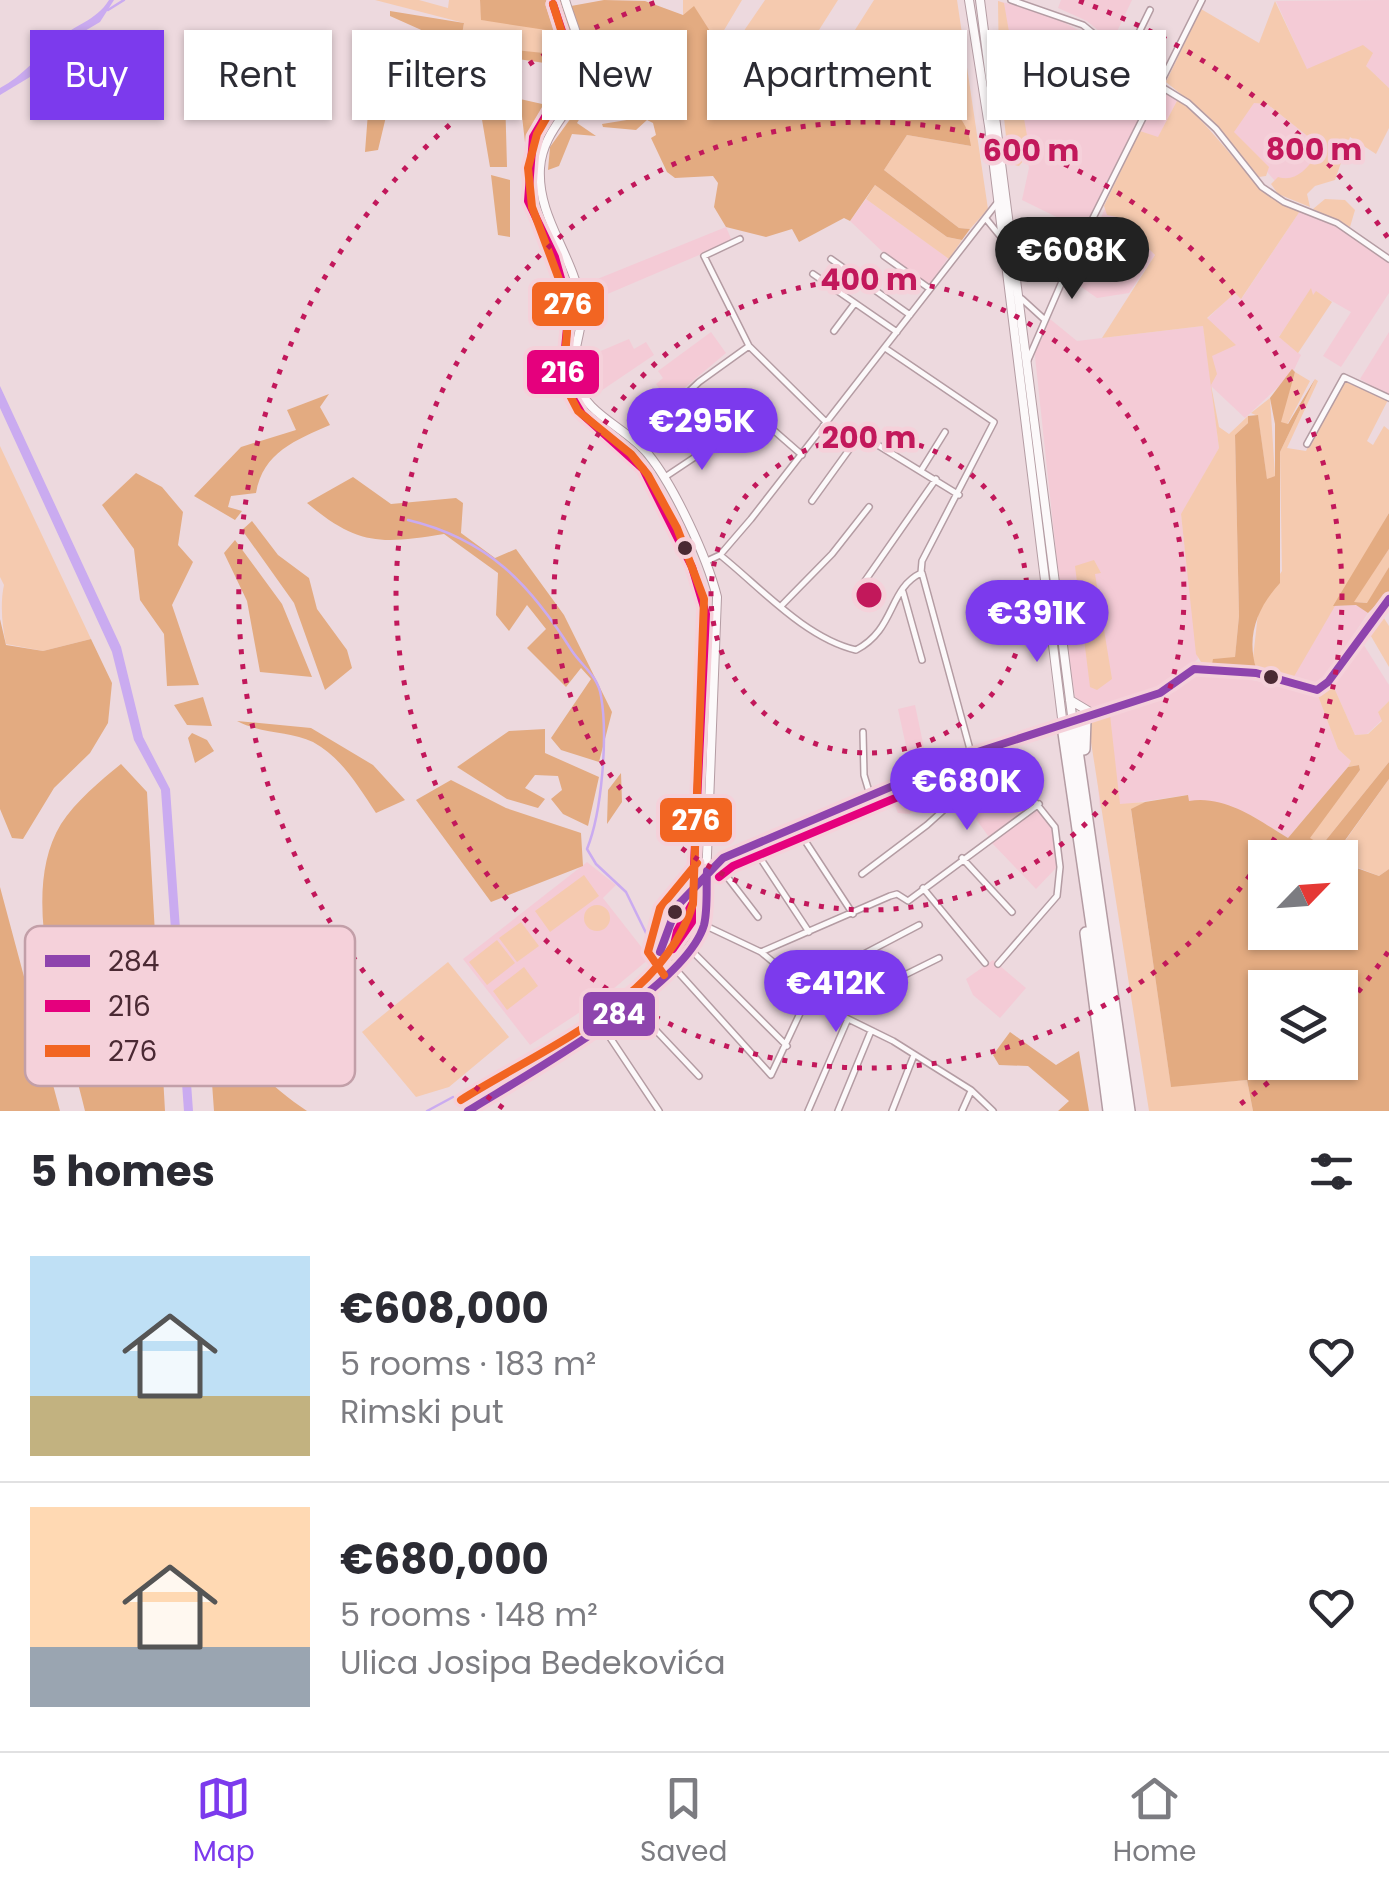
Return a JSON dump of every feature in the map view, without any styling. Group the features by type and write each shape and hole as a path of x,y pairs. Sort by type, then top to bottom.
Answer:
{"highway":[{"path":"1079,721 1081,778 1129,1111"},
{"path":"1079,721 1087,948 1109,1111"},
{"path":"1085,880 1119,1111"}],"main road":[{"path":"468,1111 632,1005 690,950 704,925 719,623 717,597 662,478 636,441 591,406 578,387 574,363 580,298 565,248 540,198 541,158 547,135 576,95 582,78 581,52 565,0"},
{"path":"969,0 1079,721"},
{"path":"980,0 1022,300 1070,700 1079,721"},
{"path":"708,870 751,844 971,754 1168,690 1194,669 1256,673 1316,690 1328,682 1389,599"},
{"path":"1070,700 1079,721"}],"street":[{"path":"1011,0 1089,30"},
{"path":"1166,77 1202,0"},
{"path":"1140,30 1150,10"},
{"path":"1166,89 1216,129 1262,187 1284,202 1337,223 1389,259"},
{"path":"1028,360 1145,120"},
{"path":"704,562 720,555 802,455 977,224 986,220 998,199"},
{"path":"986,220 1004,243"},
{"path":"740,240 704,256 748,346 824,424 860,436 959,494"},
{"path":"884,256 930,289"},
{"path":"831,259 910,315"},
{"path":"813,274 897,332"},
{"path":"1022,300 1046,320"},
{"path":"834,330 854,303"},
{"path":"636,441 699,382 748,346"},
{"path":"884,348 994,422 922,561 971,754"},
{"path":"1307,444 1344,377 1389,398"},
{"path":"756,414 802,455"},
{"path":"922,469 946,432"},
{"path":"812,501 860,436"},
{"path":"662,478 722,439"},
{"path":"860,588 936,479"},
{"path":"781,606 832,554 869,506"},
{"path":"720,555 781,606 843,647 856,650 882,631 902,589 922,573"},
{"path":"902,589 922,660"},
{"path":"863,732 864,775 870,795"},
{"path":"992,747 1057,834 1059,892 998,964"},
{"path":"862,874 927,826 1000,760"},
{"path":"760,952 897,894 908,900 1038,804"},
{"path":"796,827 853,914"},
{"path":"751,844 809,932"},
{"path":"962,858 1012,912"},
{"path":"716,863 758,917"},
{"path":"708,870 671,914 660,952 771,1076 810,992"},
{"path":"923,888 984,963"},
{"path":"704,925 760,952 832,1011 972,1090 992,1111"},
{"path":"803,986 919,925"},
{"path":"690,950 787,1046"},
{"path":"832,1011 939,958"},
{"path":"632,1005 699,1076"},
{"path":"808,1111 847,1021"},
{"path":"603,1027 660,1111"},
{"path":"838,1111 871,1032"},
{"path":"892,1111 914,1055"},
{"path":"962,1111 972,1090"}],"shaded area":[{"path":"109,0 114,0 100,22 86,30 72,30 98,13"},
{"path":"375,0 419,0 448,8 449,0 480,0 482,20 562,30 542,30 542,54 522,51 522,30 463,30 464,23"},
{"path":"480,0 563,0 571,30 546,30 481,20"},
{"path":"604,0 645,1 683,15 694,6 709,30 707,120 961,120 971,146 907,135 884,170 959,228 970,229 962,240 947,237 875,185 850,221 844,218 799,242 792,229 766,237 726,227 714,207 718,183 713,176 675,178 667,172 651,138 656,135 653,123 647,120 687,120 687,30 579,30 571,6"},
{"path":"683,0 742,0 724,30 709,30 694,7 683,15"},
{"path":"765,0 838,0 819,30 744,30"},
{"path":"874,0 957,0 961,30 855,30"},
{"path":"1061,0 1132,0 1118,30 1098,30 1058,8"},
{"path":"1389,0 1389,88 1366,66 1307,70 1276,1"},
{"path":"998,1 1046,13 1078,30 1003,30"},
{"path":"998,1 1004,3 1009,30 998,30"},
{"path":"1275,1 1307,69 1363,45 1373,53 1366,66 1389,88 1389,128 1376,154 1350,137 1335,180 1315,186 1307,194 1310,207 1278,194 1271,184 1278,177 1300,174 1308,166 1315,157 1310,138 1267,104 1254,103 1234,132 1269,167 1266,176 1259,177 1209,117 1166,82 1201,9 1259,43"},
{"path":"390,11 464,23 463,30 421,30 390,16"},
{"path":"522,51 542,53 542,63 522,60"},
{"path":"30,66 30,77 0,95 0,88"},
{"path":"967,67 988,209 970,229 959,228 884,170 907,135 971,146 944,120 967,120"},
{"path":"1249,90 1327,151 1313,184 1275,181 1231,131"},
{"path":"1166,91 1178,99 1158,138 1140,131 1147,120 1166,120"},
{"path":"522,99 542,104 542,120 550,120 539,134 534,180 529,177"},
{"path":"1178,99 1265,189 1300,211 1241,299 1235,293 1207,318 1236,345 1212,356 1217,374 1211,385 1219,427 1229,434 1248,416 1248,423 1235,435 1239,616 1235,658 1214,659 1212,664 1201,662 1196,654 1181,514 1219,448 1203,326 1102,338 1155,255 1117,217 1107,215 1104,206 1140,131 1158,137"},
{"path":"367,120 385,120 378,150 365,152"},
{"path":"482,120 506,120 507,167 490,167"},
{"path":"569,120 579,120 577,123 596,136 572,134 559,166 548,170 550,147"},
{"path":"627,120 647,120 636,130 602,124"},
{"path":"1004,120 1024,120 1030,153 1019,166 1009,164"},
{"path":"1020,120 1141,120 1085,231 1022,200 1029,168"},
{"path":"491,175 510,180 510,237 498,235"},
{"path":"875,185 947,237 962,240 949,259 866,199"},
{"path":"866,199 948,258 929,285 886,255 850,221"},
{"path":"1325,199 1345,200 1355,210 1350,227 1313,209"},
{"path":"1106,206 1155,255 1129,293 1097,298 1076,283 1076,275"},
{"path":"1300,211 1345,231 1389,263 1389,293 1341,367 1323,356 1351,312 1316,292 1279,336 1301,355 1292,374 1245,418 1211,386 1219,448 1181,515 1198,659 1168,686 1088,710 1075,698 1034,347 1050,319 1077,341 1203,326 1211,382 1207,319 1235,292 1242,298"},
{"path":"726,227 732,241 584,304 580,286"},
{"path":"1311,288 1313,295 1316,291 1332,302 1298,353 1279,337"},
{"path":"711,332 726,353 669,401 656,384 663,378 658,371"},
{"path":"1389,332 1389,396 1360,379"},
{"path":"629,339 634,349 646,342 654,355 589,399 577,375 577,361"},
{"path":"1292,369 1295,372 1281,422 1288,424 1315,379 1280,452 1280,583 1256,622 1252,644 1256,668 1212,664 1213,659 1235,657 1239,616 1235,435 1248,423 1248,416 1258,415 1267,479 1275,476 1275,424 1270,398"},
{"path":"1295,372 1310,381 1287,425 1280,422"},
{"path":"1315,379 1318,381 1287,448 1306,451 1343,381 1388,400 1367,441 1373,445 1384,426 1389,430 1389,513 1292,680 1256,668 1253,658 1259,605 1282,571 1280,452"},
{"path":"0,386 121,647 143,737 170,789 180,926 171,926 161,790 134,740 112,652 0,408"},
{"path":"329,394 320,407 330,425 293,442 274,457 256,493 231,496 228,507 242,511 235,520 194,496 241,447 296,430 287,410"},
{"path":"1270,398 1275,476 1267,480 1258,416 1251,413"},
{"path":"0,446 91,639 43,651 6,644 4,585 0,577"},
{"path":"136,473 162,487 183,512 178,545 193,562 172,605 199,685 167,686 164,634 140,600 134,549 102,505"},
{"path":"353,477 391,504 456,498 463,503 461,533 495,558 516,549 564,615 612,712 599,762 561,750 551,738 591,679 581,668 566,687 527,648 546,629 527,605 509,631 496,615 498,573 444,534 371,538 341,527 307,503"},
{"path":"1389,513 1389,549 1354,602 1367,603 1389,567 1389,592 1368,613 1356,605 1333,606"},
{"path":"252,521 278,555 309,578 317,609 347,650 352,668 325,690 294,603 242,530"},
{"path":"235,540 282,604 312,677 260,672 247,601 224,553"},
{"path":"1389,549 1389,567 1368,603 1353,602"},
{"path":"1094,560 1101,573 1095,574 1112,679 1097,690 1090,687 1075,566"},
{"path":"1356,605 1368,613 1326,676 1313,684 1293,677 1333,606"},
{"path":"1382,615 1389,626 1389,667 1368,631"},
{"path":"0,619 6,645 43,651 91,639 112,683 108,723 90,753 54,788 23,839 12,838 0,809"},
{"path":"1360,639 1389,685 1389,701 1378,712 1382,720 1367,734 1355,735 1332,683"},
{"path":"1198,669 1317,693 1338,749 1352,762 1288,838 1248,814 1188,801 1187,795 1100,808 1092,721 1175,689"},
{"path":"1332,683 1355,735 1368,734 1382,721 1378,712 1389,701 1389,762 1326,840 1309,838 1360,770 1359,765 1348,767 1351,761 1338,749 1317,693"},
{"path":"203,697 212,726 187,725 174,705"},
{"path":"915,705 928,767 912,774 898,709"},
{"path":"1110,715 1120,804 1145,802 1131,810 1171,1086 1247,1080 1253,1111 1149,1111 1088,723"},
{"path":"237,721 311,728 373,765 405,800 376,813 349,773 313,742"},
{"path":"545,729 545,753 599,777 588,826 563,814 551,799 562,790 558,776 535,775 525,788 545,799 538,808 507,799 457,767 509,731"},
{"path":"192,733 207,740 214,751 195,763 188,738"},
{"path":"1389,762 1389,779 1345,840 1326,840"},
{"path":"121,764 147,792 155,926 43,926 48,855 61,824"},
{"path":"1359,765 1360,770 1310,838 1313,840 1248,840 1248,950 1358,950 1358,868 1379,876 1389,869 1389,1111 1253,1111 1247,1080 1171,1087 1131,809 1145,802 1188,795 1189,801 1216,802 1241,810 1288,838 1348,767"},
{"path":"621,773 622,802 607,824 608,790"},
{"path":"1014,775 1034,806 989,837 970,811"},
{"path":"1389,779 1389,869 1379,876 1358,868 1358,840 1346,840"},
{"path":"451,780 506,808 581,833 583,866 491,902 416,800"},
{"path":"911,780 923,806 909,814 898,813 888,790"},
{"path":"1039,809 1054,832 1057,867 1036,889 991,842"},
{"path":"587,862 616,885 603,898 650,958 606,995 530,1045 463,959"},
{"path":"584,875 599,896 550,932 535,911"},
{"path":"0,887 25,980 25,1086 53,1086 60,1111 0,1111"},
{"path":"597,905 606,909 610,918 606,927 597,931 588,927 584,918 588,909"},
{"path":"521,922 539,946 517,962 499,938"},
{"path":"497,940 515,963 487,985 469,962"},
{"path":"993,960 1026,988 1000,1018 973,995 966,979"},
{"path":"448,962 509,1037 449,1087 416,1097 362,1032"},
{"path":"524,967 538,986 507,1010 493,991"},
{"path":"1010,1032 1056,1065 1079,1051 1089,1111 1058,1111 1069,1101 1028,1066 999,1065 993,1055"},
{"path":"78,1086 164,1086 165,1111 85,1111"},
{"path":"182,1086 191,1086 193,1111 184,1111"},
{"path":"212,1086 274,1086 307,1111 214,1111"}],"waterway":[{"path":"108,10 124,0"},
{"path":"408,520 461,539 504,568 540,605 597,683 604,752 600,795 587,849 596,864 626,892 647,935"},
{"path":"427,1111 453,1097"}],"transit line":[{"name":"216","path":"553,4 568,49 569,76 533,137 528,201 555,257 569,307 562,380 582,414 643,469 692,567 706,614 694,865"},
{"name":"276","path":"461,1100 596,1020 628,996 678,938 693,904 704,599 677,528 648,475 631,454 578,411 563,382 569,306 532,207 528,168 537,134 570,77 568,52 553,4"},
{"name":"284","path":"660,952 677,906 723,858 959,758 1160,693 1194,669 1256,673 1317,690 1328,682 1389,599"},
{"name":"216","path":"719,877 733,866 960,771"},
{"name":"276","path":"664,975 648,952 660,908 697,863"},
{"name":"284","path":"468,1111 600,1028 667,975 691,949 704,925 707,871"},
{"name":"216","path":"692,904 692,922 673,949 677,931 692,904"}]}
